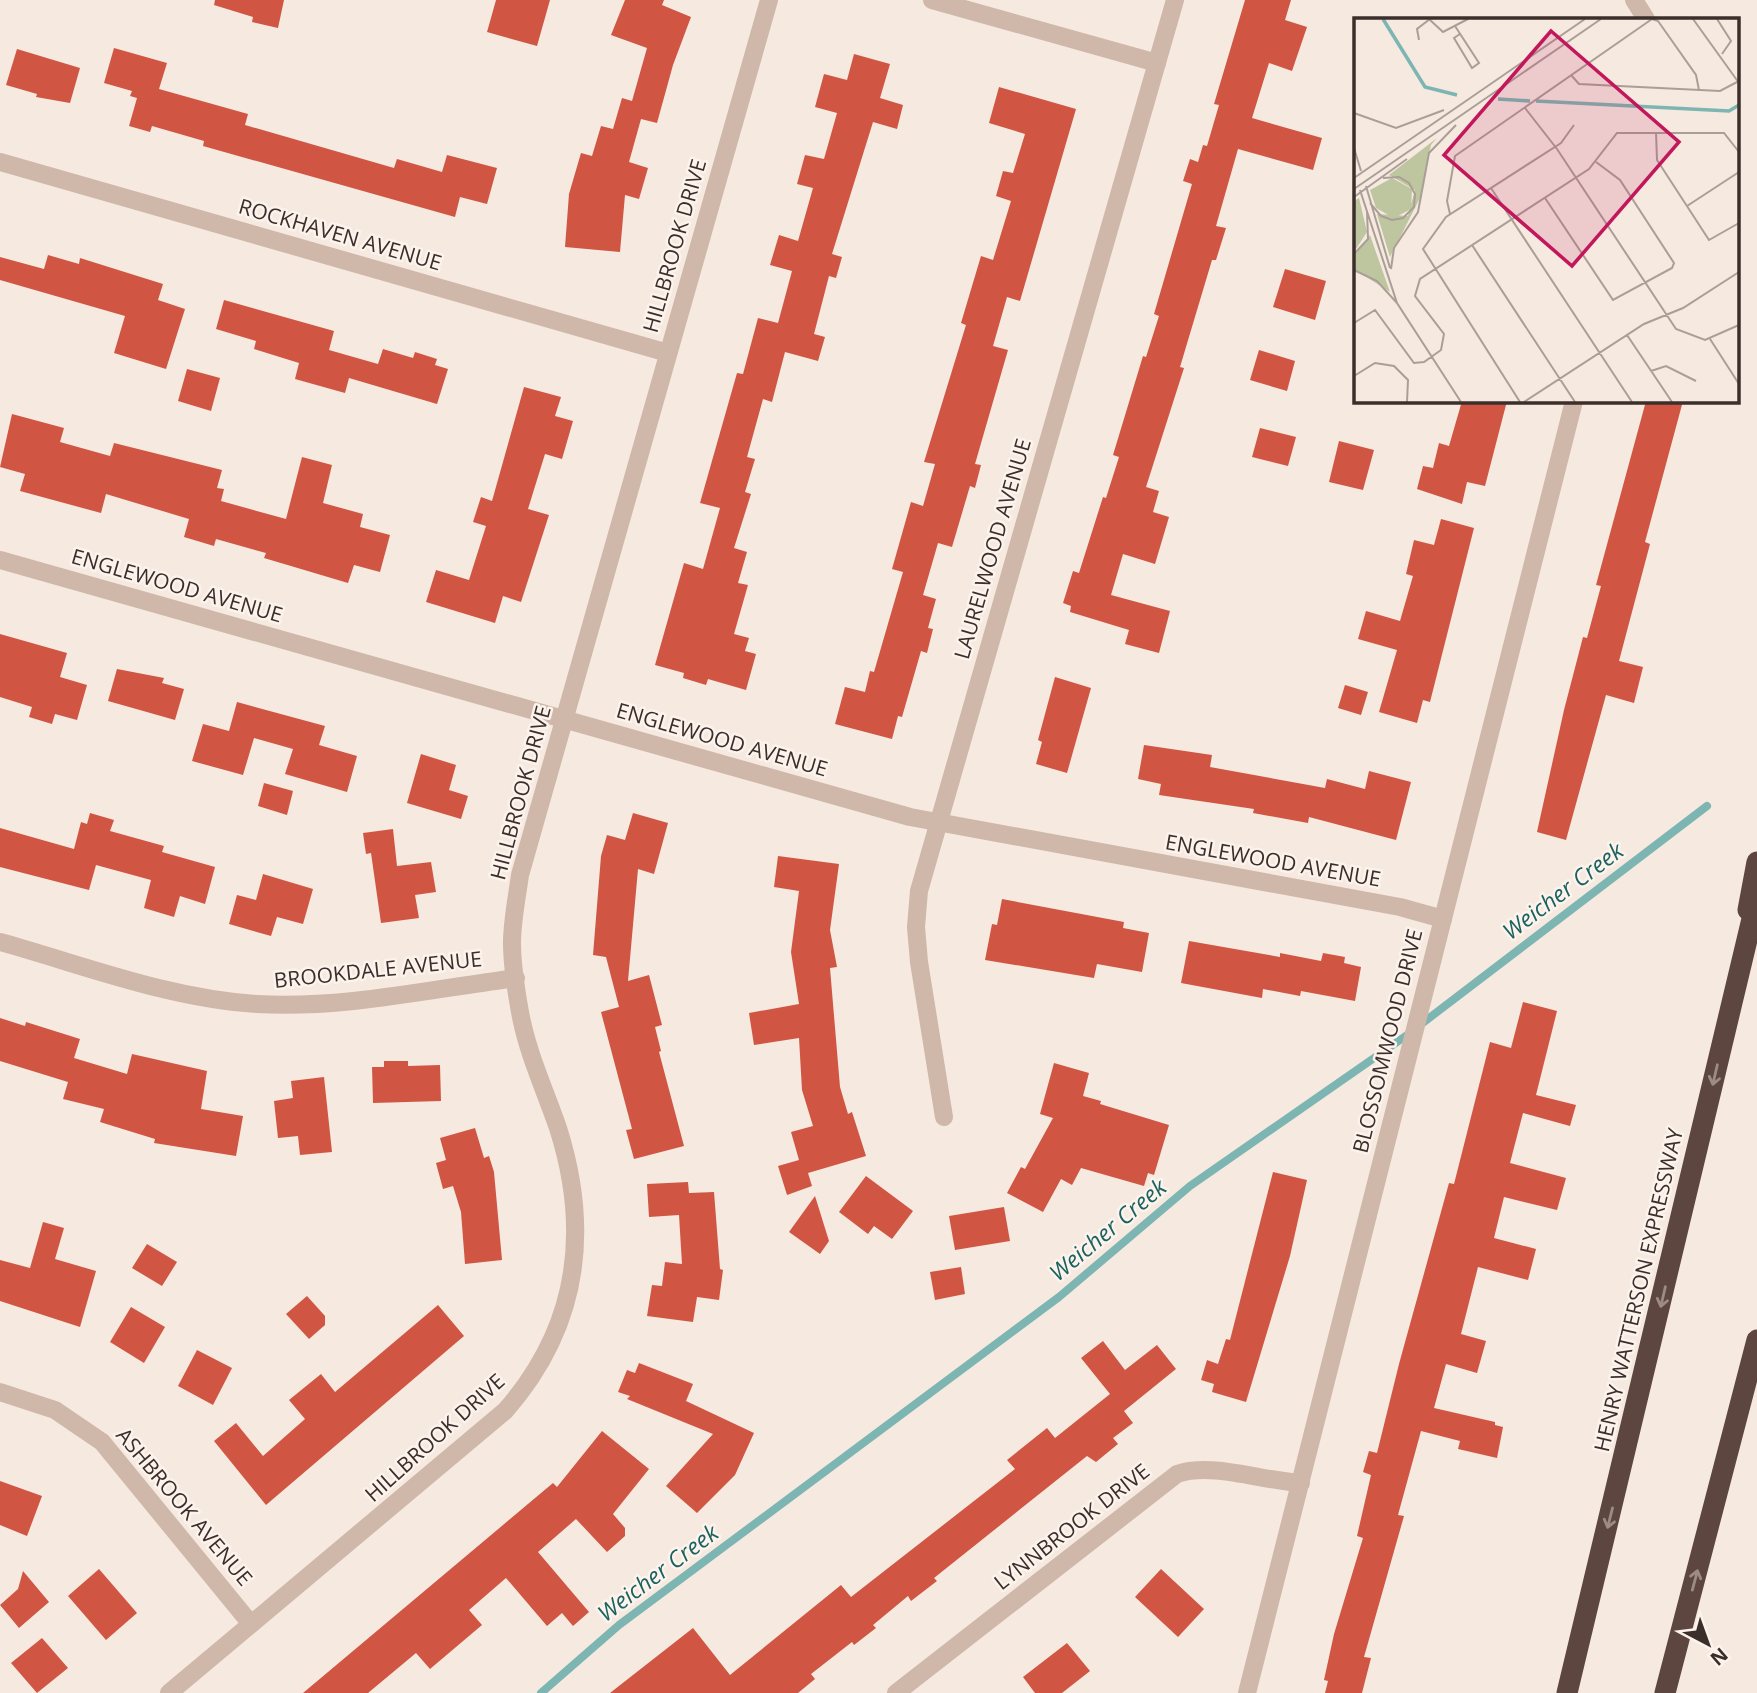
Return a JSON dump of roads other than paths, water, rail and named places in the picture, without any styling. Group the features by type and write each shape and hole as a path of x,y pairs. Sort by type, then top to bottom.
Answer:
{"highway":[{"path":"1731,1009 1757,862"},
{"name":"HENRY WATTERSON EXPRESSWAY","path":"1567,1693 1757,898"},
{"path":"1665,1693 1757,1340"}],"street":[{"name":"HILLBROOK DRIVE","path":"169,1693 505,1411 525,1389 549,1350 562,1321 571,1290 576,1241 570,1175 520,1013 512,944 520,875 769,0"},
{"path":"932,0 1157,63"},
{"name":"LAURELWOOD AVENUE","path":"944,1117 916,927 919,891 1175,0"},
{"path":"1634,0 1645,18"},
{"name":"ROCKHAVEN AVENUE","path":"0,162 668,353"},
{"name":"BLOSSOMWOOD DRIVE","path":"1247,1693 1574,402"},
{"name":"ENGLEWOOD AVENUE","path":"0,560 909,817 1400,907 1443,919"},
{"name":"BROOKDALE AVENUE","path":"0,942 201,997 256,1004 347,1000 516,978"},
{"name":"ASHBROOK AVENUE","path":"0,1392 55,1410 102,1442 251,1624"},
{"name":"LYNNBROOK DRIVE","path":"896,1693 1177,1474 1204,1469 1268,1481 1301,1483"}],"waterway":[{"name":"Weicher Creek","path":"1420,1025 1707,806"},
{"name":"Weicher Creek","path":"541,1693 619,1625 1059,1297 1190,1186 1410,1033"}]}
